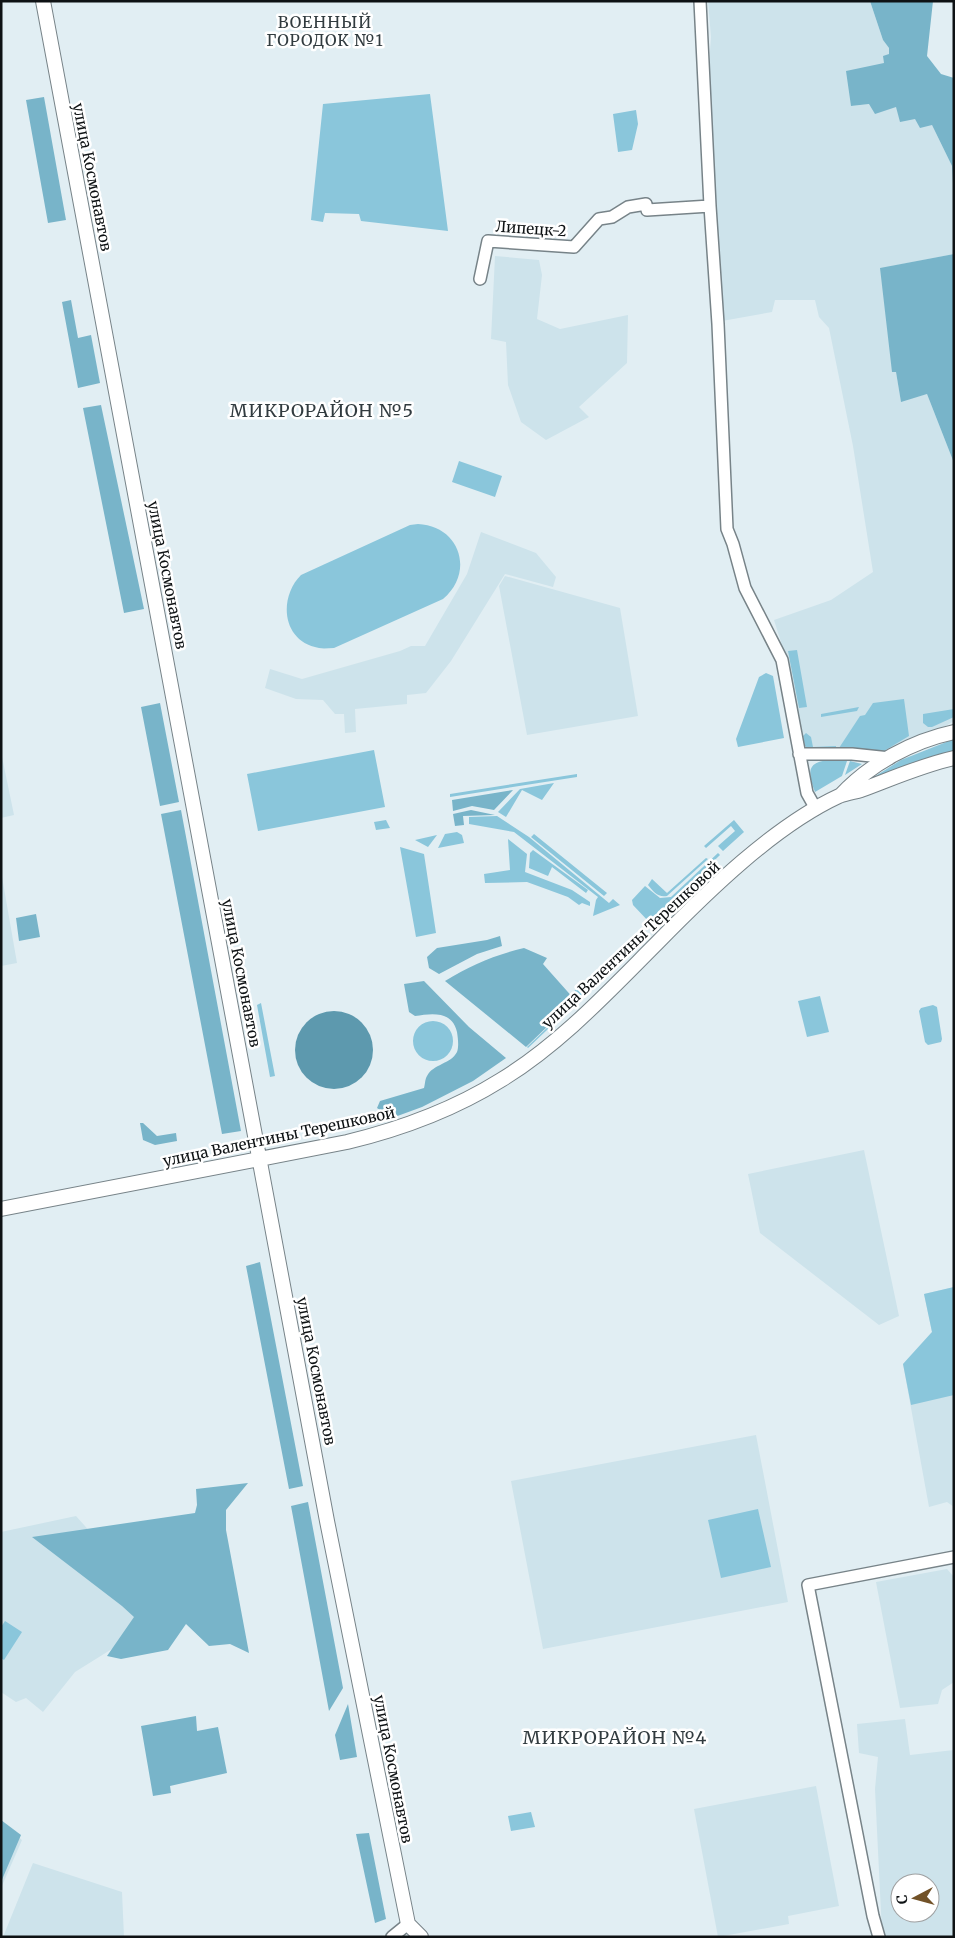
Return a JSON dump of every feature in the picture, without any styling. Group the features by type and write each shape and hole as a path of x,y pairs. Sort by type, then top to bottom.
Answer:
{"main road":[{"name":"улица Космонавтов","path":"42,4 327,1520 408,1924"},
{"name":"улица Валентины Терешковой","path":"840,795 854,780 872,767 930,740 954,732"},
{"name":"улица Валентины Терешковой","path":"1,1209 347,1142 402,1127 470,1097 501,1080 572,1026 736,868 766,843 840,795 954,758"},
{"path":"408,1924 420,1937"}],"street":[{"path":"700,1 718,324 727,530 733,544 744,588 782,660 807,792 816,809"},
{"name":"Липецк-2","path":"480,279 488,240 574,247 599,220 612,217 628,207 646,204 647,210 710,206"},
{"path":"799,754 852,754 890,758"},
{"path":"803,774 806,760 816,754"},
{"path":"879,1937 873,1916 808,1585 954,1557"},
{"path":"392,1937 408,1924"}],"shaded area":[{"path":"708,1 870,1 883,40 889,48 889,54 885,63 851,106 870,104 896,107 915,119 932,125 952,166 954,254 892,266 892,372 896,372 901,401 927,394 954,463 954,721 935,732 888,753 801,751 786,658 774,620 831,600 873,572 853,446 829,328 819,317 815,300 775,300 772,312 722,321 707,94 711,37"},
{"path":"870,1 933,1 927,56 941,74 954,78 954,200 952,166 932,125 920,128 915,119 900,122 896,107 875,114 869,104 851,106 846,71 884,63 883,56 889,54 889,48 883,40"},
{"path":"430,94 448,231 361,221 359,214 325,213 323,222 311,220 323,104"},
{"path":"44,97 66,220 48,223 26,100"},
{"path":"636,110 638,124 632,150 618,152 613,114"},
{"path":"954,254 954,463 927,394 901,402 896,372 892,372 880,268"},
{"path":"495,256 539,260 542,275 537,319 560,329 628,315 627,363 579,407 589,417 546,440 521,422 508,385 506,342 491,339"},
{"path":"71,300 78,338 91,335 100,383 78,388 62,302"},
{"path":"101,405 144,609 124,613 83,408"},
{"path":"459,461 502,476 495,497 452,482"},
{"path":"418,524 432,527 444,533 453,541 458,552 460,564 458,576 453,588 443,599 334,648 319,648 307,644 297,637 291,628 287,607 289,595 301,575 410,525"},
{"path":"481,532 536,553 556,577 553,587 505,574 451,661 426,693 407,695 407,704 355,709 356,732 345,733 344,714 335,714 323,700 296,699 265,688 270,669 302,679 400,651 411,646 425,646 467,574"},
{"path":"505,576 620,608 638,716 527,735 499,586"},
{"path":"797,650 807,707 799,708 788,651"},
{"path":"766,673 773,676 784,738 738,747 736,739 759,677"},
{"path":"904,699 909,736 884,751 871,752 839,748 860,716 865,715 873,703"},
{"path":"160,703 179,802 160,806 141,707"},
{"path":"859,707 857,711 821,717 821,714"},
{"path":"954,709 954,717 932,727 928,727 923,723 923,714"},
{"path":"806,733 811,737 813,747 836,746 836,748 809,749 805,746 803,736"},
{"path":"954,739 954,754 858,787 901,760"},
{"path":"374,750 385,807 258,831 247,774"},
{"path":"1,752 14,815 1,818"},
{"path":"832,760 847,761 842,776 815,792 810,773 811,768 818,762"},
{"path":"850,761 862,764 845,775"},
{"path":"577,774 577,777 450,797 450,794"},
{"path":"554,783 542,800 522,790 506,817 498,812 520,789"},
{"path":"513,790 494,810 472,806 453,811 452,800"},
{"path":"181,810 241,1131 222,1134 161,814"},
{"path":"471,810 495,815 463,816 464,825 455,826 453,814"},
{"path":"497,816 529,837 609,903 613,899 620,905 593,916 598,897 514,832 469,824 469,817"},
{"path":"386,820 390,828 376,830 374,822"},
{"path":"734,820 744,832 723,851 718,846 735,831 731,826 706,848 704,846"},
{"path":"457,832 462,835 464,843 438,848 445,834"},
{"path":"534,834 607,893 604,896 531,837"},
{"path":"437,835 428,847 415,840"},
{"path":"508,839 527,854 525,872 572,890 590,902 590,906 582,903 579,905 568,897 527,882 485,883 484,874 510,870"},
{"path":"400,847 424,854 436,933 416,937"},
{"path":"533,850 588,890 586,893 552,867 548,876 529,868 530,853"},
{"path":"718,853 720,855 650,923 633,905 632,900 645,886 660,898 671,897"},
{"path":"706,858 708,859 667,896 658,895 648,885 652,879 667,893"},
{"path":"1,871 17,963 1,966"},
{"path":"36,914 40,937 19,941 16,918"},
{"path":"500,936 502,946 477,954 439,974 429,968 427,957 437,948"},
{"path":"524,948 547,958 543,964 575,1000 526,1047 445,981 483,961"},
{"path":"621,950 625,955 614,965 610,961"},
{"path":"603,967 608,972 597,982 592,978"},
{"path":"424,981 469,1027 506,1058 473,1081 422,1107 392,1118 377,1108 380,1101 424,1088 426,1077 430,1072 451,1059 458,1050 457,1032 451,1020 441,1015 415,1016 409,1012 404,984"},
{"path":"580,986 586,993 528,1048 577,999 572,993"},
{"path":"820,996 829,1032 807,1037 798,1001"},
{"path":"261,1003 275,1076 270,1077 257,1005"},
{"path":"933,1005 937,1007 942,1039 941,1042 928,1045 925,1042 919,1011 921,1008"},
{"path":"326,1011 342,1011 356,1017 367,1028 373,1042 373,1058 367,1072 356,1083 342,1089 326,1089 312,1083 301,1072 295,1058 295,1042 301,1028 312,1017"},
{"path":"433,1021 444,1024 450,1030 453,1041 450,1052 444,1058 433,1061 422,1058 416,1052 413,1041 416,1030 422,1024"},
{"path":"140,1123 143,1123 157,1136 176,1133 177,1141 155,1145 143,1140"},
{"path":"864,1150 899,1316 879,1325 760,1233 748,1174"},
{"path":"260,1262 303,1486 289,1489 246,1266"},
{"path":"954,1287 954,1507 947,1502 929,1507 903,1364 932,1332 924,1294"},
{"path":"954,1287 954,1395 911,1405 903,1364 932,1332 924,1294"},
{"path":"756,1435 788,1602 543,1649 511,1481"},
{"path":"248,1483 226,1510 226,1530 249,1653 230,1644 209,1646 186,1624 168,1650 121,1659 107,1656 134,1617 32,1537 195,1513 197,1505 196,1489"},
{"path":"308,1502 343,1688 329,1711 291,1506"},
{"path":"758,1509 771,1567 721,1578 708,1520"},
{"path":"76,1516 110,1554 152,1624 75,1672 43,1712 26,1698 16,1702 1,1692 1,1532"},
{"path":"947,1569 954,1577 954,1682 942,1690 938,1704 900,1708 876,1582"},
{"path":"5,1621 22,1632 4,1660 1,1658 1,1627"},
{"path":"348,1704 357,1757 340,1760 335,1735"},
{"path":"196,1716 197,1731 218,1727 227,1773 170,1786 171,1793 153,1796 141,1726"},
{"path":"905,1719 910,1755 954,1750 954,1937 886,1937 882,1933 875,1789 878,1757 859,1753 857,1724"},
{"path":"816,1786 839,1906 788,1916 789,1924 718,1937 694,1809"},
{"path":"531,1812 535,1827 511,1831 508,1816"},
{"path":"1,1820 21,1835 1,1882"},
{"path":"1,1823 22,1840 1,1888"},
{"path":"369,1833 386,1919 375,1923 356,1834"},
{"path":"33,1863 122,1892 124,1937 3,1937"}],"district":[{"name":"ВОЕННЫЙ ГОРОДОК №1","path":"325,31"},
{"name":"МИКРОРАЙОН №5","path":"322,411"},
{"name":"МИКРОРАЙОН №4","path":"615,1738"}]}
